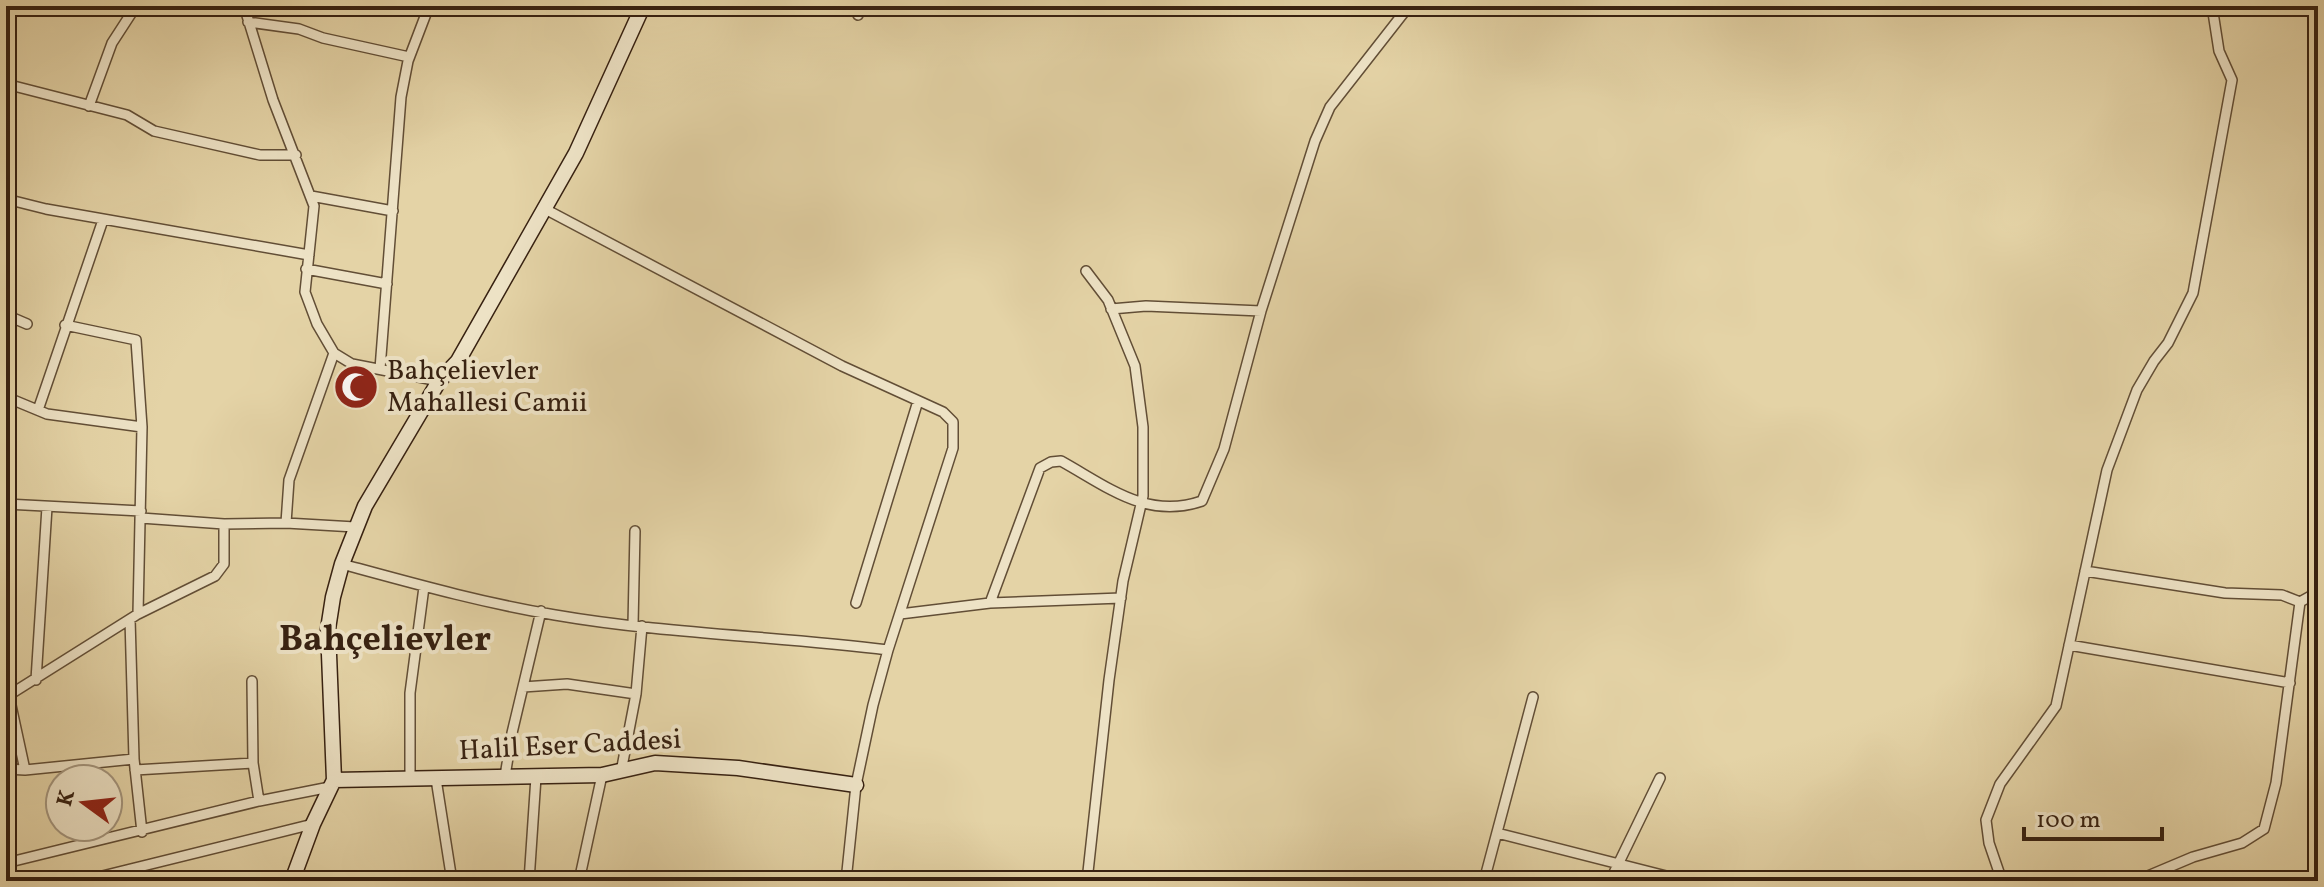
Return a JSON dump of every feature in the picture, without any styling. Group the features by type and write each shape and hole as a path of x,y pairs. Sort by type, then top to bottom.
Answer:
{"street":[{"path":"89,106 112,43 136,6"},
{"path":"244,6 273,100 314,206 305,292 317,324 334,353 352,364 439,381"},
{"path":"380,369 401,97 409,57 429,6"},
{"path":"292,881 332,783 328,629 333,597 355,527 439,381 458,361 576,153 643,6"},
{"path":"990,603 1040,468 1051,462 1061,461 1141,505 1180,508 1202,501 1224,449 1261,311 1315,141 1330,107 1409,6"},
{"path":"2002,881 1989,843 1986,820 2000,784 2056,706 2107,470 2137,390 2168,343 2193,293 2232,80 2219,51 2212,6"},
{"path":"248,22 299,29 323,38 409,57"},
{"path":"6,84 127,115 154,131 260,155 296,155"},
{"path":"311,196 393,211"},
{"path":"6,199 103,220 309,255"},
{"path":"545,209 842,366 943,412 953,422 953,448 873,705 856,785 846,881"},
{"path":"38,410 103,220"},
{"path":"306,269 387,284"},
{"path":"1086,271 1111,309 1135,366 1143,427 1141,505 1121,598 1087,881"},
{"path":"1111,309 1146,306 1261,311"},
{"path":"6,315 27,324"},
{"path":"65,325 136,340 142,427 141,515 134,616 134,764 142,832"},
{"path":"286,523 289,480 334,353"},
{"path":"6,397 38,410 77,419 142,427"},
{"path":"856,603 918,401"},
{"path":"6,504 224,524 286,523 355,527"},
{"path":"36,680 47,507"},
{"path":"25,770 8,696 134,616 215,576 224,564 224,524"},
{"path":"621,772 636,694 635,531"},
{"path":"342,564 424,587 552,615 888,650"},
{"path":"2085,571 2225,593 2282,595 2300,602"},
{"path":"410,779 410,693 424,587"},
{"path":"2300,602 2318,592"},
{"path":"900,614 990,603 1121,598"},
{"path":"2136,881 2193,857 2242,843 2264,829 2276,783 2300,602"},
{"path":"505,776 541,611"},
{"path":"2069,645 2290,683"},
{"path":"252,681 253,763 259,801"},
{"path":"523,687 567,684 636,694"},
{"path":"1484,881 1533,697"},
{"path":"6,769 253,763"},
{"name":"Halil Eser Caddesi","path":"332,783 602,775 655,763 724,767 856,785"},
{"path":"579,881 602,775"},
{"path":"529,881 536,777"},
{"path":"1610,881 1660,778"},
{"path":"436,779 452,881"},
{"path":"6,863 332,783"},
{"path":"82,881 313,824"},
{"path":"1497,833 1686,881"}],"place":[{"name":"Bahçelievler Mahallesi Camii","path":"356,387"}],"district":[{"name":"Bahçelievler","path":"385,641"}]}
